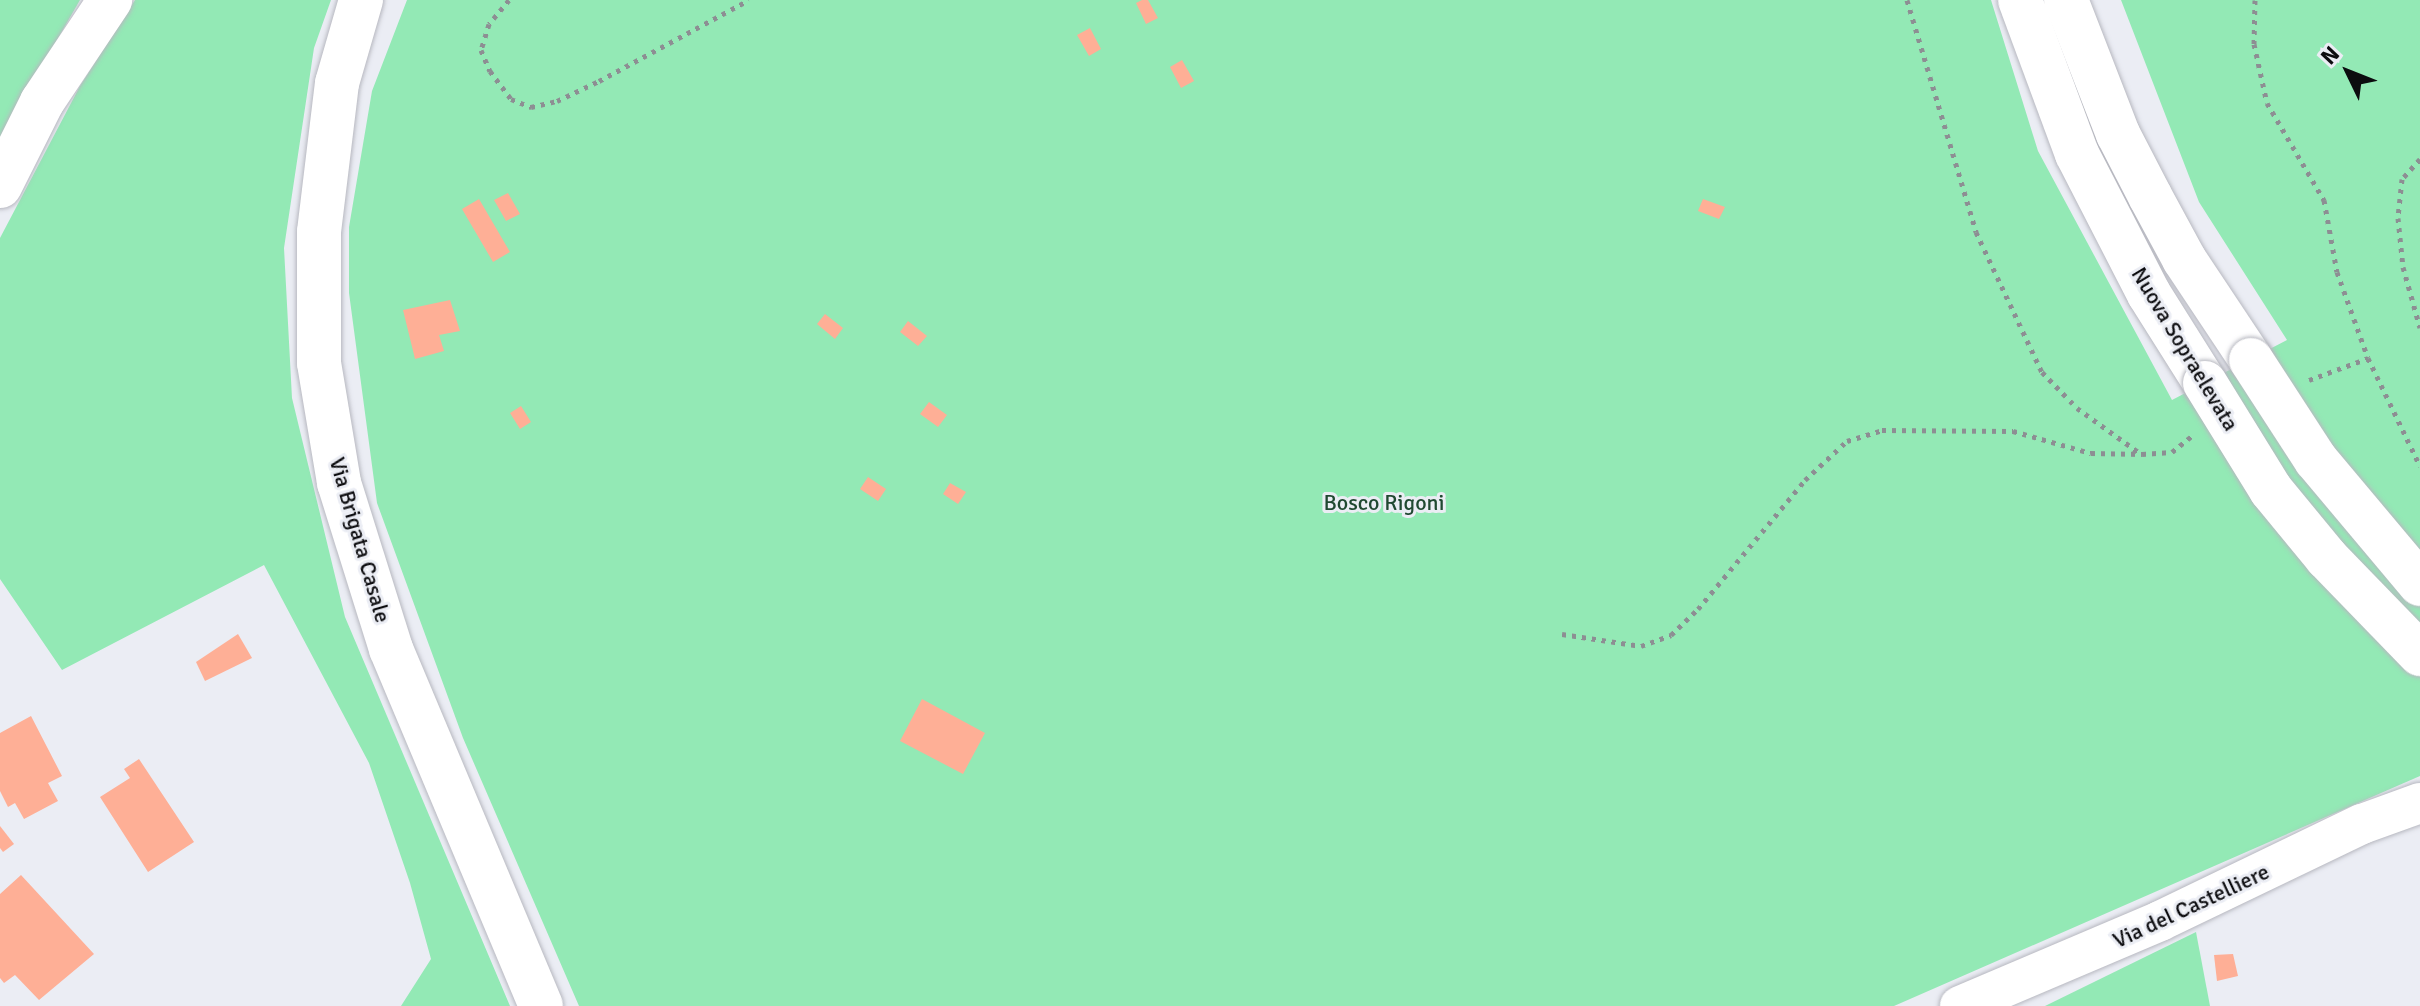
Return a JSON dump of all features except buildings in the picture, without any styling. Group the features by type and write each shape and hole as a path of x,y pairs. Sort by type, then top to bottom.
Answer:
{"main road":[{"path":"0,186 42,102 110,0"},
{"name":"Via Brigata Casale","path":"361,0 337,83 319,232 319,363 339,483 391,649 541,1006"},
{"name":"Nuova Sopraelevata","path":"2020,0 2077,154 2149,294 2271,490 2327,558 2420,654"},
{"name":"Nuova Sopraelevata","path":"2066,0 2143,183 2184,259 2316,460 2420,584"}],"street":[{"name":"Via del Castelliere","path":"1960,1006 2160,921 2362,824 2420,803"}],"path":[{"path":"509,0 489,24 481,50 490,71 511,99 531,107 557,101 599,81 749,0"},
{"path":"1907,0 1976,232 2035,359 2077,408 2142,454"},
{"path":"2255,0 2254,44 2267,103 2324,200 2337,272 2368,358 2420,466"},
{"path":"2420,159 2402,179 2398,218 2403,267 2420,328"},
{"path":"2306,381 2368,358"},
{"path":"1562,634 1641,646 1671,635 1698,609 1805,480 1847,441 1882,430 2013,431 2091,453 2142,454 2172,452 2196,432"}],"green space":[{"path":"0,0 80,0 0,139"},
{"path":"135,0 331,0 314,48 284,248 292,398 345,617 510,1006 401,1006 431,959 410,883 369,763 264,565 62,670 0,579 0,238 80,86"},
{"name":"Bosco Rigoni","path":"407,0 1991,0 2038,151 2172,400 2287,340 2199,202 2121,0 2420,0 2420,776 1894,1006 579,1006 463,738 377,503 349,293 349,227 372,91"},
{"path":"2196,932 2210,1006 2045,1006"}]}
